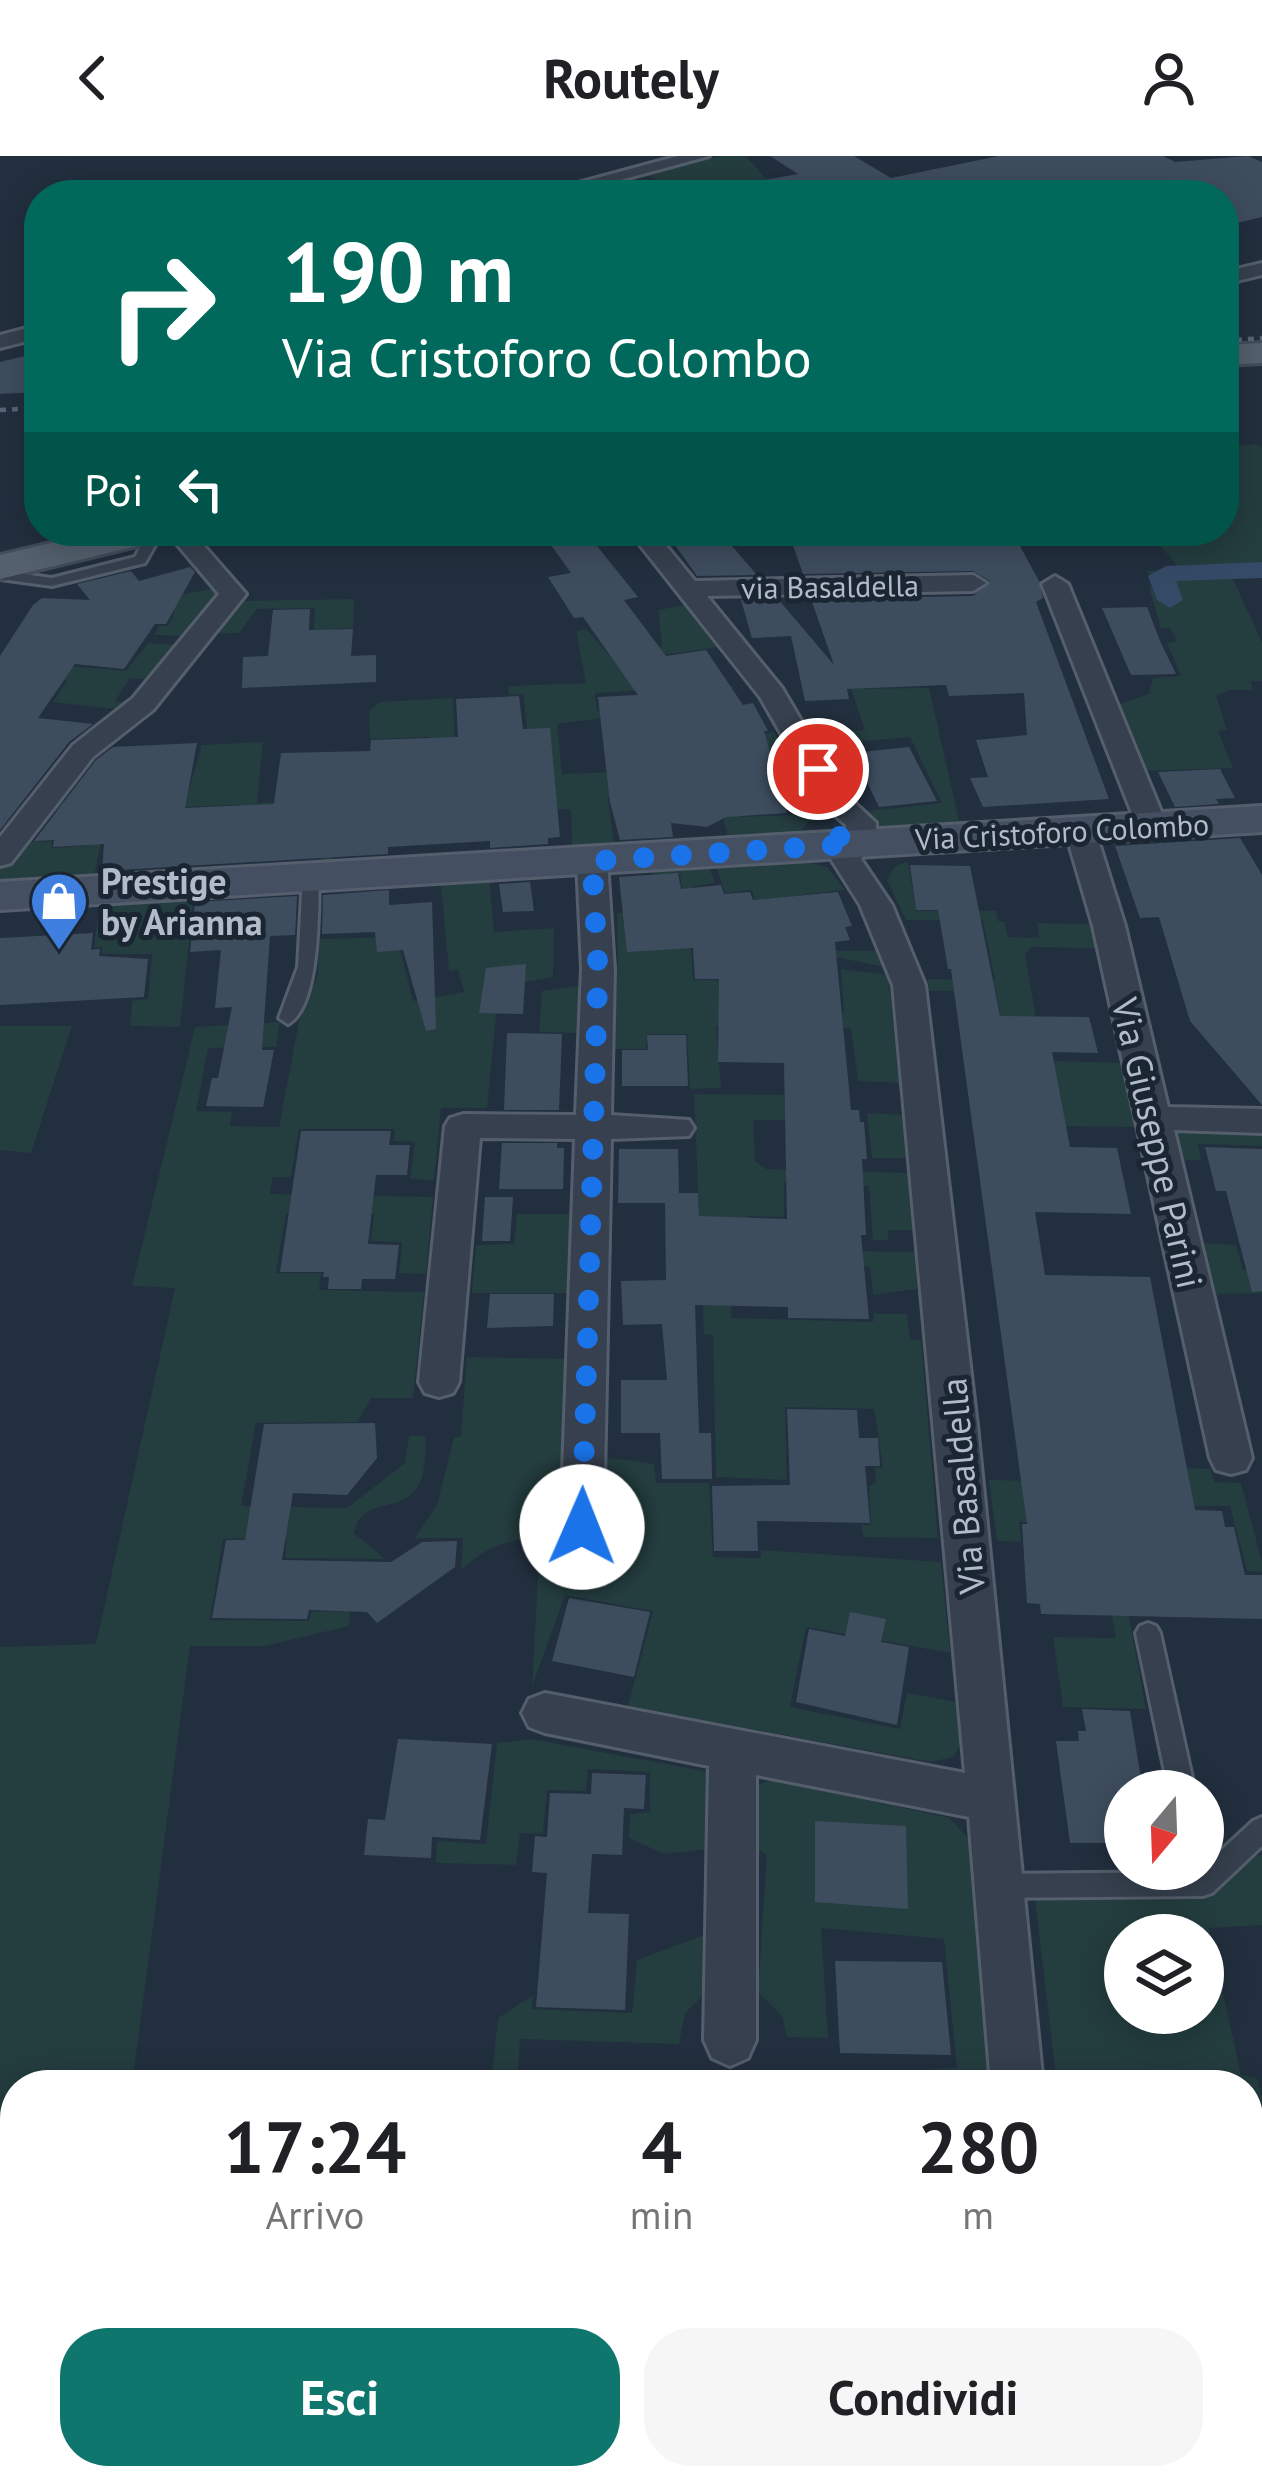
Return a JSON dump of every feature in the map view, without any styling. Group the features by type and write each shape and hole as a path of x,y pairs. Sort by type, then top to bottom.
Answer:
{"main road":[{"path":"0,571 96,546"},
{"name":"Via Cristoforo Colombo","path":"0,896 1262,819"}],"street":[{"path":"603,180 700,156"},
{"path":"0,857 83,751 143,704 233,594 191,546"},
{"name":"Via Basaldella","path":"653,546 772,694 831,797 831,832 854,844 847,850 849,866 870,895 909,985 957,1425 1016,2070"},
{"name":"via Basaldella","path":"687,589 973,583"},
{"path":"1055,584 1152,826"},
{"name":"Via Giuseppe Parini","path":"1080,830 1109,926 1232,1458"},
{"path":"582,1527 598,969 592,861"},
{"path":"1152,1118 1262,1121"},
{"path":"439,1382 464,1126 676,1128"},
{"path":"545,1713 968,1795 989,1793"},
{"path":"730,2040 733,1750"}],"lane":[{"path":"288,1018 307,967 311,877"},
{"path":"1148,1633 1177,1770"},
{"path":"1224,1857 1262,1829"},
{"path":"998,1886 1104,1881"}],"green space":[{"path":"720,156 746,156 767,180 657,180 645,174"},
{"path":"1239,446 1262,448 1262,576 1232,577 1262,642 1262,681 1251,681 1253,690 1229,690 1216,696 1227,730 1218,731 1233,768 1144,771 1117,705 1149,694 1153,678 1181,676 1167,643 1177,641 1170,628 1161,628 1149,587 1156,586 1147,571 1180,569 1161,546 1239,546"},
{"path":"214,588 219,592 185,636 154,635 159,626 168,626 175,612 162,610 176,596"},
{"path":"354,599 353,628 314,630 315,608 257,609 239,633 214,633 237,601"},
{"path":"685,605 718,647 650,657 680,689 595,693 597,711 618,711 620,716 557,724 562,774 640,771 636,796 608,798 615,851 572,854 571,809 537,810 434,796 430,737 370,739 369,711 379,702 453,698 455,749 541,729 527,729 523,694 509,695 508,686 586,683 576,631 586,629 609,655 662,646 658,610"},
{"path":"148,643 178,645 150,680 130,678 115,701 130,703 123,710 53,702 67,681 60,679 69,666 126,671"},
{"path":"734,686 719,708 738,737 774,732 794,770 730,774 741,817 791,815 807,796 817,813 794,838 729,843 718,793 680,689"},
{"path":"929,688 960,825 880,831 859,812 942,803 910,737 821,745 815,733 865,730 851,689"},
{"path":"263,742 257,803 333,801 332,867 320,868 322,851 240,805 182,807 102,839 93,880 0,885 0,868 20,842 52,841 52,848 86,846 106,810 44,811 52,801 187,796 202,745"},
{"path":"801,860 827,867 845,890 776,898 823,951 876,951 885,967 765,943 691,945 693,980 757,981 778,1012 844,1013 841,969 888,975 899,1083 858,1081 851,1028 716,1026 721,1088 690,1089 687,1034 647,1034 646,1049 609,1049 610,967 618,966 617,913 685,909 680,874 653,874 649,867 707,862 715,883 693,886 707,935 761,917 752,890 725,893 715,862"},
{"path":"908,861 916,911 996,911 1008,937 1039,938 1037,923 1092,924 1097,948 1032,947 1025,954 1036,1017 1026,1060 1123,1063 1138,1127 1038,1126 1017,1102 996,991 929,991 928,979 995,980 983,920 906,920 887,880 894,867"},
{"path":"489,876 494,932 554,928 553,977 499,987 487,1108 441,1108 434,1180 410,1179 415,1142 394,1141 395,1129 299,1129 291,1177 273,1177 270,1194 433,1197 426,1274 399,1273 402,1242 371,1241 374,1214 286,1213 276,1273 321,1273 319,1290 424,1292 413,1398 371,1398 358,1422 256,1423 241,1506 347,1508 405,1463 409,1436 426,1436 419,1485 403,1500 373,1509 358,1521 354,1533 385,1559 285,1558 287,1538 223,1539 210,1620 309,1621 311,1612 350,1611 349,1626 265,1646 190,1646 134,2070 0,2070 0,1647 96,1644 175,1288 132,1286 195,1027 280,1022 276,1047 208,1048 196,1111 232,1112 230,1126 279,1127 299,1021 318,975 319,939 397,937 413,1001 464,992 458,970 449,971 441,886 446,879"},
{"path":"194,894 180,1027 130,1026 132,1001 148,999 152,954 102,954 102,947 94,947 100,900"},
{"path":"583,985 580,1033 539,1032 542,991"},
{"path":"0,1026 72,1026 31,1153 0,1150"},
{"path":"694,1094 784,1095 786,1120 753,1120 755,1161 766,1169 908,1173 913,1230 888,1230 888,1240 873,1240 869,1186 784,1182 784,1217 747,1216 747,1249 915,1252 917,1289 873,1295 870,1267 731,1265 731,1318 873,1322 874,1314 907,1314 910,1339 921,1340 938,1538 864,1537 861,1525 871,1525 869,1487 876,1482 875,1468 883,1467 874,1409 785,1407 787,1480 716,1477 713,1335 704,1334"},
{"path":"867,1113 902,1115 907,1158 872,1158"},
{"path":"1176,1131 1262,1133 1262,1146 1198,1144 1201,1160 1184,1160"},
{"path":"517,1214 576,1214 574,1293 472,1293 476,1245 514,1244"},
{"path":"1204,1243 1236,1245 1243,1270 1262,1271 1262,1293 1216,1294"},
{"path":"467,1357 572,1359 569,1525 602,1533 604,1457 654,1464 656,1483 709,1483 713,1557 761,1558 761,1550 941,1562 950,1653 806,1627 790,1707 900,1729 907,1693 956,1702 961,1744 953,1757 930,1762 628,1706 653,1611 565,1595 532,1687 540,1541 517,1540 497,1546 461,1570 463,1538 415,1538 437,1505 454,1437 461,1437"},
{"path":"1103,1465 1211,1469 1214,1482 1241,1483 1262,1562 1262,1572 1247,1571 1230,1506 1139,1507 1112,1524 1146,1709 1063,1707 1053,1637 1116,1638 1093,1510 1043,1522 1019,1522 1022,1542 997,1541 989,1480 1106,1482"},
{"path":"531,1739 709,1772 708,1849 664,1854 629,1838 630,1814 650,1812 650,1772 588,1769 586,1791 547,1790 543,1834 520,1833 516,1865 436,1863 437,1841 486,1844 497,1743"},
{"path":"771,1779 949,1818 973,1843 991,2070 932,2070 957,2068 944,1939 821,1928 828,2038 787,2037 782,2016 758,1992 767,1855 752,1846 748,1790"},
{"path":"1262,1855 1262,1925 1224,1927 1224,1914 1104,1914 1104,2034 1224,2034 1224,1997 1240,2070 1055,2070 1035,1899 1214,1894 1224,1890 1224,1883 1249,1856"},
{"path":"707,1934 707,1992 685,2013 679,2044 520,2039 518,2070 493,2070 498,2018 533,1995 532,2009 632,2013 637,1960"}],"building":[{"path":"770,156 854,156 891,178 999,156 1163,156 1175,162 1248,156 1262,162 1262,217 1239,222 1239,180 765,180 798,174"},
{"path":"24,356 24,393 0,394 0,362"},
{"path":"552,546 597,546 638,597 624,600 666,656 706,650 743,705 753,703 768,731 764,731 787,813 726,817 707,827 671,823 673,837 620,840 610,802 598,697 638,695 583,617 574,618 548,577 571,573"},
{"path":"676,546 732,546 757,575 697,576"},
{"path":"793,546 1020,546 1039,581 1043,598 1036,602 1109,799 983,807 970,778 988,777 976,740 1027,735 1024,693 949,696 946,685 847,689 849,699 805,701 791,636 752,638 741,600 778,599 834,665 811,599 973,596 990,581 973,571 803,574"},
{"path":"190,567 195,572 166,624 155,624 124,669 75,664 38,718 93,724 69,742 0,830 0,656 33,605 42,598 90,600 77,584 131,571 139,581"},
{"path":"1147,607 1176,674 1131,675 1102,608"},
{"path":"310,609 309,630 353,629 351,656 376,655 376,682 242,688 243,657 268,656 273,610"},
{"path":"519,696 523,729 550,728 560,837 548,838 548,844 490,848 490,841 388,847 388,854 102,871 104,844 53,847 54,840 34,841 96,760 113,747 197,743 185,808 274,804 281,753 370,751 371,740 458,737 456,699"},
{"path":"909,747 937,801 879,807 853,753"},
{"path":"1220,769 1235,798 1175,807 1158,772"},
{"path":"1240,838 1262,875 1262,1105 1190,1021 1159,917 1140,918 1115,846"},
{"path":"910,865 970,866 1000,1016 1089,1017 1098,1053 1052,1052 1070,1147 1117,1148 1131,1214 1035,1212 1045,1275 1150,1277 1195,1510 1222,1511 1225,1527 1234,1527 1245,1575 1262,1575 1262,1619 1041,1614 1040,1604 1027,1603 1022,1524 1027,1524 951,969 938,910 916,910"},
{"path":"678,873 681,889 721,885 724,894 750,892 753,900 838,892 852,926 845,927 850,940 835,942 851,1110 859,1110 860,1122 864,1122 867,1159 862,1159 866,1235 861,1235 869,1319 788,1318 788,1307 695,1305 699,1433 711,1433 712,1479 662,1479 660,1433 621,1433 621,1380 667,1380 662,1324 623,1325 621,1281 666,1280 665,1203 618,1203 619,1149 678,1149 679,1193 698,1193 699,1216 787,1219 784,1063 718,1062 719,979 695,979 693,948 627,952 619,877"},
{"path":"530,882 534,911 503,912 499,884"},
{"path":"389,890 389,905 432,902 436,1029 426,1031 403,950 377,952 375,932 322,934 323,895"},
{"path":"297,896 295,935 270,936 262,1050 274,1050 263,1107 206,1106 212,1078 218,1078 232,1007 215,1008 221,950 190,952 195,902"},
{"path":"93,933 91,950 100,949 99,956 148,959 144,997 0,1005 0,938"},
{"path":"526,964 523,1014 479,1013 486,968"},
{"path":"507,1033 562,1034 559,1110 504,1110"},
{"path":"647,1035 686,1035 688,1086 622,1086 622,1050 648,1050"},
{"path":"301,1131 391,1131 389,1145 410,1145 407,1175 376,1175 368,1244 399,1245 395,1279 362,1279 361,1289 328,1289 329,1277 323,1277 324,1272 280,1272"},
{"path":"502,1143 557,1143 557,1148 564,1148 563,1189 499,1189"},
{"path":"1205,1147 1262,1149 1262,1291 1252,1292 1226,1191 1216,1191"},
{"path":"485,1197 513,1197 510,1241 482,1241"},
{"path":"490,1294 554,1294 553,1326 487,1328"},
{"path":"787,1409 857,1410 859,1438 878,1438 880,1466 865,1466 870,1523 757,1521 758,1551 714,1551 712,1486 790,1485"},
{"path":"375,1423 377,1458 347,1495 293,1493 282,1560 391,1562 422,1542 457,1541 455,1567 377,1623 367,1612 309,1610 307,1619 212,1618 226,1540 245,1540 264,1424"},
{"path":"569,1598 650,1612 634,1677 552,1661"},
{"path":"850,1612 886,1619 881,1642 909,1647 897,1725 796,1702 809,1629 845,1636"},
{"path":"1082,1709 1130,1711 1140,1770 1104,1770 1104,1843 1070,1843 1056,1741 1079,1741 1078,1731 1086,1731"},
{"path":"398,1739 492,1744 480,1840 432,1837 431,1858 364,1855 368,1819 385,1820"},
{"path":"592,1773 646,1775 644,1809 624,1808 622,1855 592,1854 588,1913 629,1914 625,2010 536,2007 547,1873 532,1872 535,1836 547,1837 550,1793 591,1794"},
{"path":"815,1821 906,1826 908,1909 815,1902"},
{"path":"835,1961 942,1962 951,2055 840,2053"}],"waterway":[{"path":"1170,600 1161,576 1166,574 1262,570"}],"railway":[{"path":"1239,340 1262,338"},
{"path":"0,410 24,409"}],"place":[{"name":"Prestige by Arianna","path":"59,952"}],"route":[{"path":"582,1527 598,969 592,861 854,844 831,832 831,797 818,769"}]}
